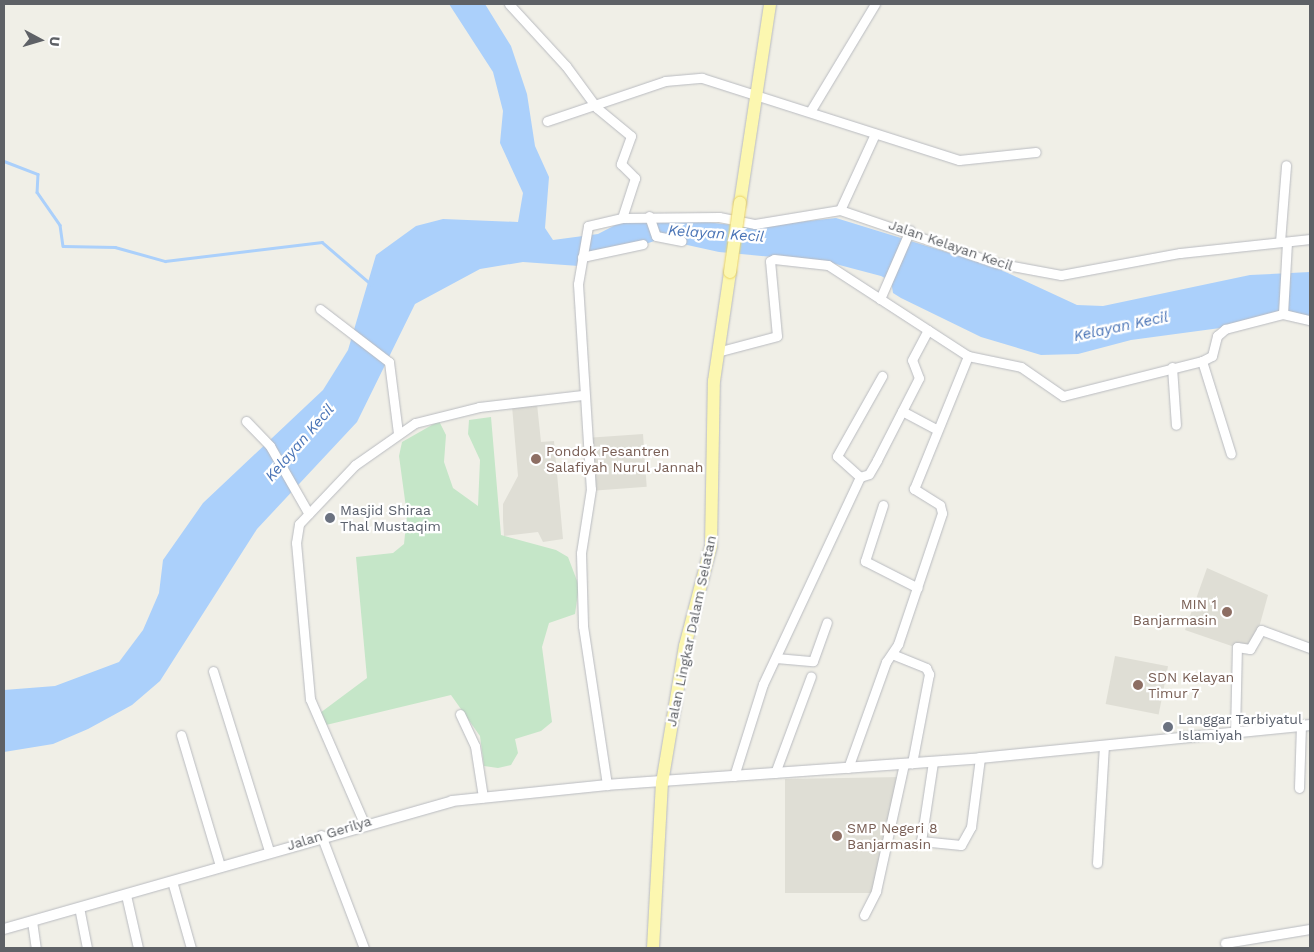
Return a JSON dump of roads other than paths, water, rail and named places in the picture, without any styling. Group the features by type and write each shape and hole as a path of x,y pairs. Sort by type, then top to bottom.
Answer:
{"main road":[{"name":"Jalan Lingkar Dalam Selatan","path":"653,948 662,783 685,646 711,546 717,352 770,4"},
{"name":"Jalan Lingkar Dalam Selatan","path":"660,948 668,787 662,783"}],"street":[{"path":"510,4 561,60 597,108 630,136 621,164 634,178 622,218"},
{"path":"811,110 875,4"},
{"path":"547,121 597,108 674,79 702,78 811,110 874,134 959,160 1036,152"},
{"path":"840,210 874,134"},
{"path":"1283,313 1282,271 1286,166"},
{"name":"Jalan Kelayan Kecil","path":"582,257 585,237 591,223 622,218 719,217 755,224 840,210 996,262 1061,275 1180,253 1310,239"},
{"path":"651,217 656,236 682,240"},
{"path":"880,299 909,232"},
{"path":"607,784 583,626 582,546 591,488 582,395 578,311 582,257 643,244"},
{"path":"717,352 776,336 772,259 824,263 968,356 1021,367 1063,396 1172,367 1202,361 1212,356 1220,331 1283,313 1310,320"},
{"path":"320,310 350,336 381,355 391,367 398,433"},
{"path":"734,776 776,658 860,477 869,474 919,378 912,360 928,330"},
{"path":"848,768 918,588 942,509 914,489 968,356"},
{"path":"1202,361 1231,454"},
{"path":"1172,367 1176,425"},
{"path":"860,477 837,456 882,376"},
{"path":"364,823 310,699 296,543 299,524 355,465 398,433 425,419 479,407 582,395"},
{"path":"902,411 938,430"},
{"path":"246,421 270,446 296,486 309,514"},
{"path":"883,505 865,560 918,588"},
{"path":"776,658 813,661 827,622"},
{"path":"1235,733 1237,647 1250,649 1261,630 1310,648"},
{"path":"864,916 876,891 929,674 926,668 892,654"},
{"path":"213,671 269,851"},
{"path":"775,773 811,676"},
{"path":"460,714 475,746 483,796"},
{"path":"1299,788 1305,725"},
{"name":"Jalan Gerilya","path":"4,929 126,895 364,823 483,796 607,784 662,783 980,758 1305,725"},
{"path":"180,735 220,866"},
{"path":"1097,863 1104,746"},
{"path":"933,762 921,841 961,845 971,827 980,758"},
{"path":"321,835 364,948"},
{"path":"172,881 191,948"},
{"path":"126,895 138,948"},
{"path":"79,907 87,948"},
{"path":"32,922 36,948"},
{"path":"1225,943 1310,929"}],"water":[{"name":"Kelayan Kecil","path":"449,4 485,4 511,46 527,94 535,146 549,177 545,228 553,240 598,234 625,220 688,220 750,227 836,218 995,267 1077,305 1103,306 1250,275 1310,272 1310,317 1286,310 1250,324 1131,340 1078,354 1041,355 981,337 901,298 893,293 891,281 881,276 828,262 719,252 660,239 611,256 589,258 579,266 523,262 480,269 415,304 357,422 257,529 160,681 132,705 88,729 53,744 4,752 4,690 55,686 119,662 143,630 159,593 163,560 203,503 323,390 348,350 376,255 416,226 443,219 518,222 523,193 500,143 503,111 493,72"}],"waterway":[{"path":"4,161 38,174 37,192 60,225 63,246 115,247 165,261 322,242 371,284"}],"place":[{"name":"Pondok Pesantren Salafiyah Nurul Jannah","path":"536,459"},
{"name":"Masjid Shiraa Thal Mustaqim","path":"330,518"},
{"name":"MIN 1 Banjarmasin","path":"1227,612"},
{"name":"SDN Kelayan Timur 7","path":"1138,685"},
{"name":"Langgar Tarbiyatul Islamiyah","path":"1168,727"},
{"name":"SMP Negeri 8 Banjarmasin","path":"837,836"}]}
